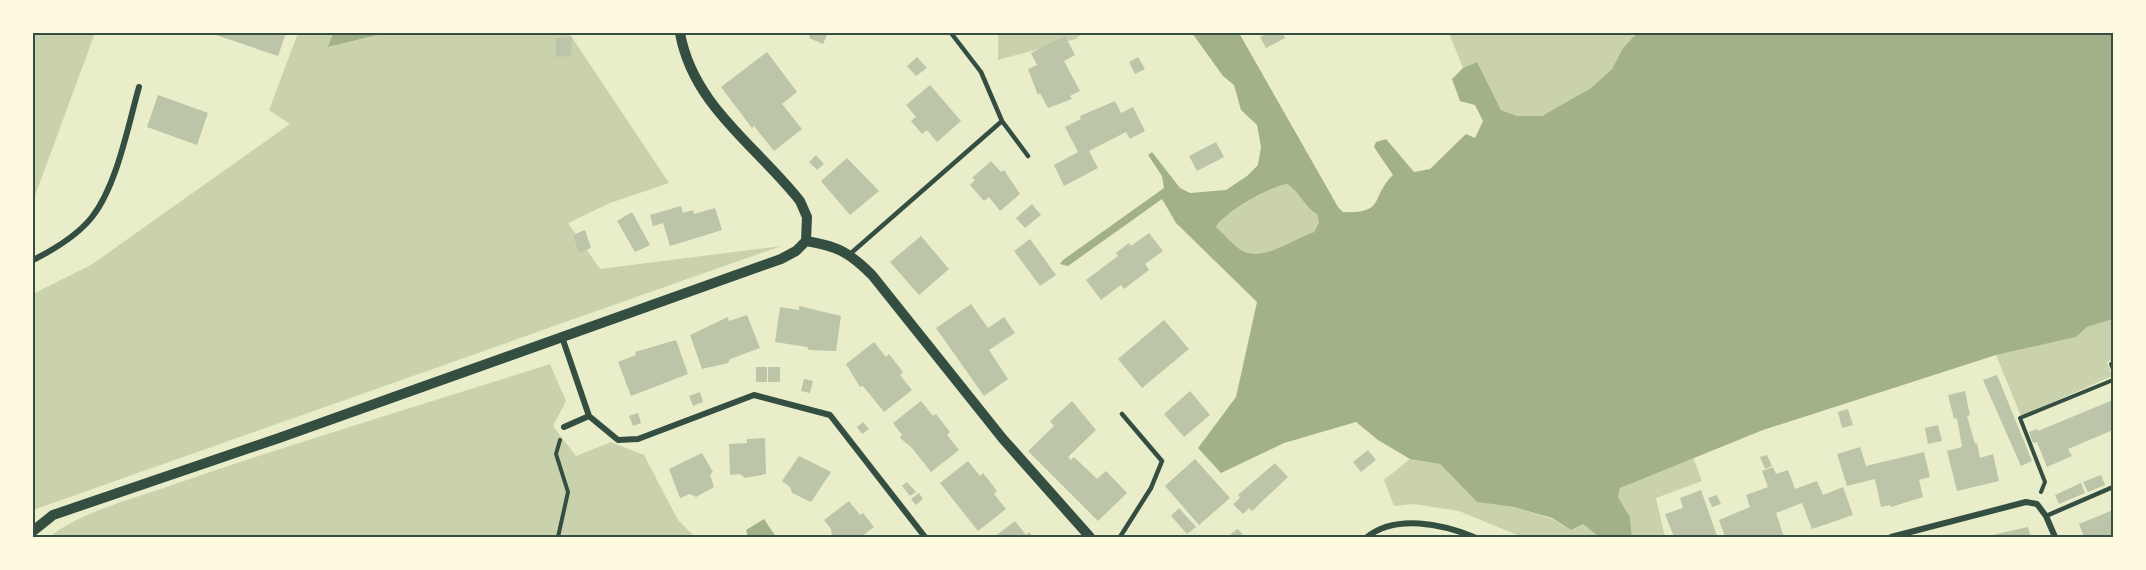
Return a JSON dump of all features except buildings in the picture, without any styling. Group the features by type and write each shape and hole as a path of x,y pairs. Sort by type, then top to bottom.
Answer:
{"street":[{"path":"33,531 53,515 562,337 781,259 796,251 806,241 807,217 800,201 717,112 692,73 680,33"},
{"path":"33,260 77,233 93,216 112,174 139,87"},
{"path":"806,241 836,247 850,254 872,274 1003,439 1089,537"},
{"path":"562,337 590,416 618,440 638,439 754,395 830,416 925,537"},
{"path":"564,428 590,416"},
{"path":"1891,537 2026,502 2037,504 2046,516 2055,537"},
{"path":"1367,537 1377,529 1424,522 1454,529 1474,537"}],"lane":[{"path":"951,33 981,72 1002,121 1028,156"},
{"path":"850,254 1002,121"},
{"path":"1120,537 1151,488 1162,460 1122,414"},
{"path":"2046,516 2113,488"}],"path":[{"path":"2113,363 2111,364 2113,369"},
{"path":"2037,504 2045,482 2020,418 2113,380"},
{"path":"558,537 568,492 556,454 564,428"}],"shaded area":[{"path":"33,33 95,33 33,201"},
{"path":"298,33 333,33 329,47 386,33 569,33 669,183 610,203 568,223 600,269 781,246 33,510 33,294 91,265 290,124 269,110"},
{"path":"333,33 386,33 328,47"},
{"path":"998,33 1082,33 1076,39 998,60"},
{"path":"1192,33 1239,33 1338,207 1343,212 1357,212 1372,207 1393,175 1374,147 1376,142 1386,139 1414,172 1430,169 1466,134 1475,138 1483,121 1475,105 1460,101 1452,79 1463,68 1477,62 1501,110 1517,116 1542,116 1591,88 1612,69 1623,48 1637,33 2113,33 2113,319 2087,327 2076,337 1996,355 1763,430 1620,488 1618,497 1630,517 1632,537 1599,537 1583,524 1571,530 1552,518 1514,507 1477,502 1440,464 1410,459 1378,440 1356,422 1284,443 1221,473 1198,448 1236,397 1257,302 1176,223 1162,199 1068,266 1060,264 1164,188 1162,176 1148,155 1152,152 1180,188 1190,193 1226,190 1247,176 1258,165 1261,147 1257,125 1241,110 1234,85 1223,76","holes":["1287,184 1317,214 1319,222 1314,232 1259,254 1241,250 1216,227 1228,214 1259,195"]},
{"path":"1449,33 1637,33 1623,48 1612,69 1591,88 1542,116 1517,116 1501,110 1477,62 1463,68"},
{"path":"1287,184 1317,214 1319,221 1314,232 1259,254 1241,250 1216,227 1229,214 1248,201"},
{"path":"2113,319 2113,359 2107,362 2112,376 2021,416 1996,355 2076,337 2087,327"},
{"path":"550,364 566,401 553,426 576,456 611,442 644,455 678,520 695,537 49,537 78,519 126,500"},
{"path":"1693,457 1702,481 1656,498 1665,537 1632,537 1630,517 1618,497 1620,488"},
{"path":"1410,459 1440,464 1477,502 1514,507 1552,519 1571,530 1583,524 1599,537 1522,537 1459,511 1414,504 1394,506 1384,480"},
{"path":"764,519 776,537 748,537 746,530"}]}
